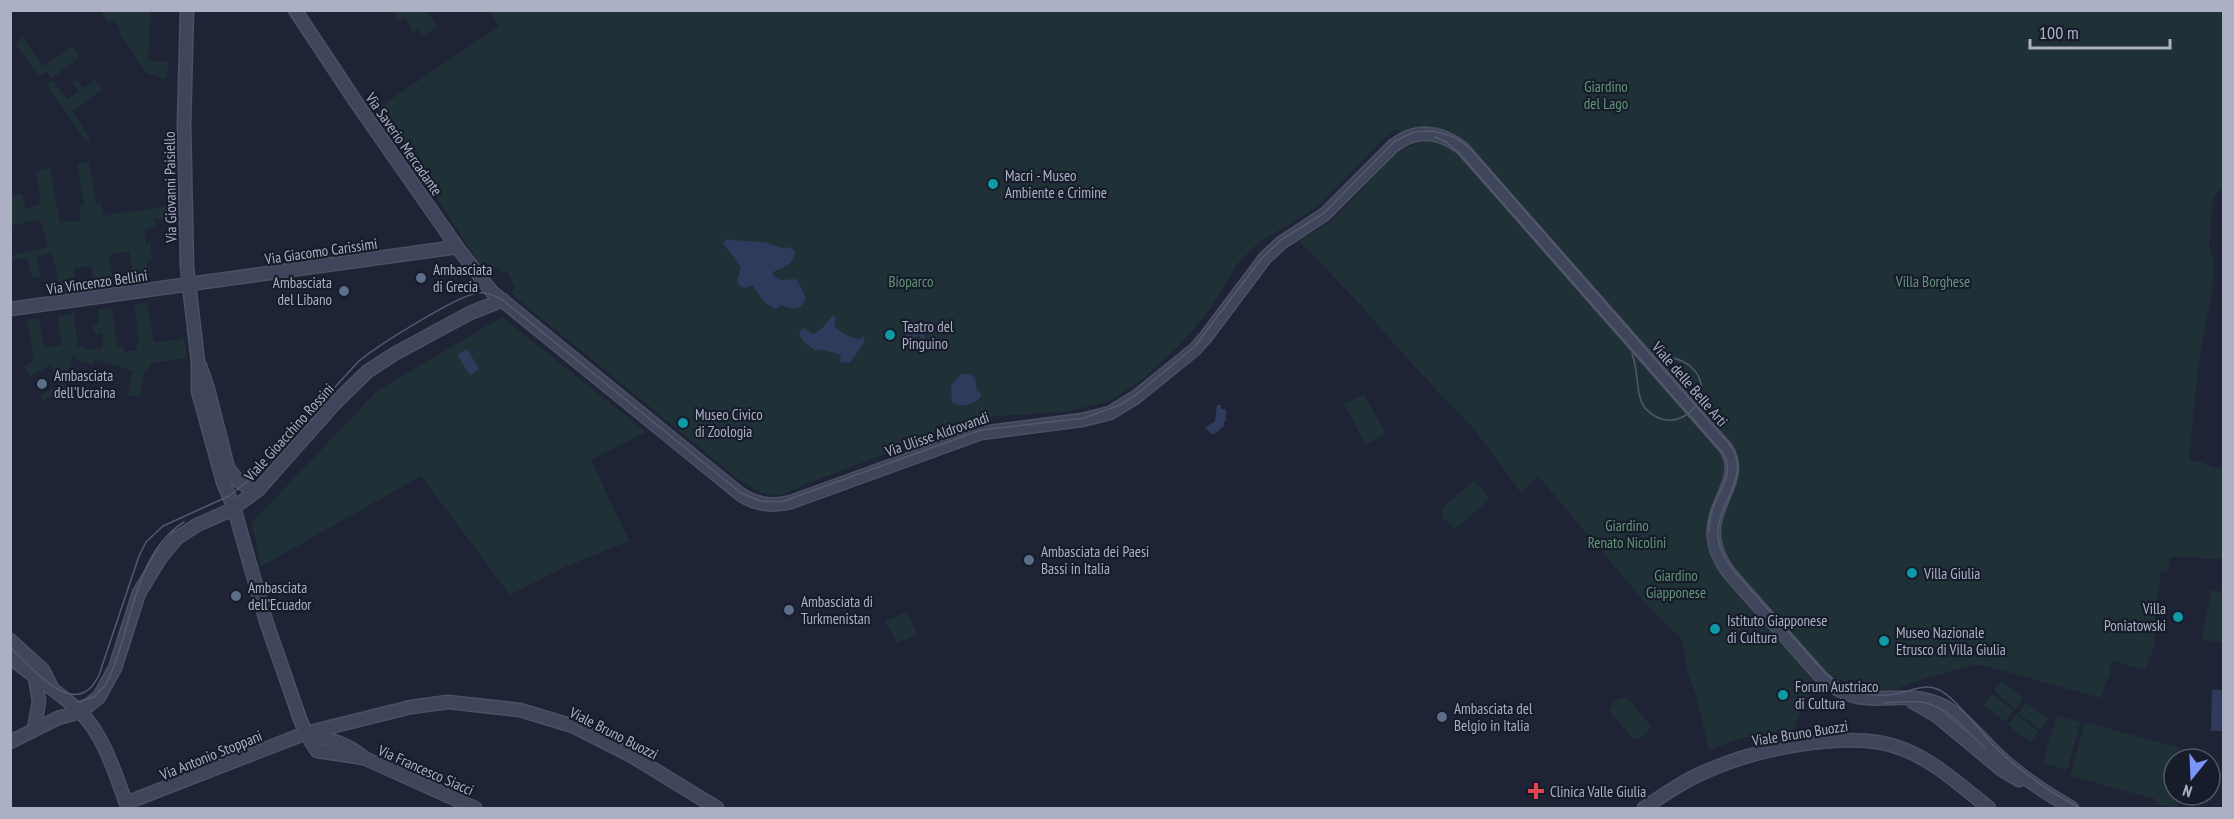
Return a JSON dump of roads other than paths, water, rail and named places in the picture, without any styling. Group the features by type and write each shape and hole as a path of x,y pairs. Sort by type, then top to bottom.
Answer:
{"street":[{"name":"Via Giovanni Paisiello","path":"187,10 184,124 188,284 198,362 198,391 223,482 234,508 266,621 306,733"},
{"name":"Via Saverio Mercadante","path":"296,10 358,105 457,247 492,292"},
{"name":"Via Ulisse Aldrovandi","path":"492,292 740,494 760,504 780,505 981,432 1082,420 1120,408 1198,345 1254,271 1278,245 1325,214 1397,142 1410,136 1430,134"},
{"name":"Viale delle Belle Arti","path":"1430,134 1445,137 1462,148 1725,447 1731,458 1733,470 1714,523 1713,537 1718,555 1735,580 1822,678 1836,688 1863,699 1907,699 1936,702 1956,715 2010,766 2042,790"},
{"name":"Via Giacomo Carissimi","path":"188,284 457,247"},
{"name":"Via Vincenzo Bellini","path":"10,309 188,284"},
{"name":"Viale Gioacchino Rossini","path":"80,712 96,700 107,686 139,593 166,549 186,531 234,508 255,492 336,402 368,371 396,353 470,313 503,300"},
{"name":"Via Giovanni Paisiello","path":"198,362 206,380 228,468 238,481 255,492"},
{"path":"10,640 43,670 51,687"},
{"path":"10,657 80,712 95,732 127,806"},
{"path":"30,733 39,701 35,677"},
{"path":"1907,699 1937,716 2006,773 2042,790 2072,808"},
{"name":"Viale Bruno Buozzi","path":"306,733 427,704 448,702 497,706 535,713 573,726 640,761 717,808"},
{"path":"10,742 58,718 80,712"},
{"name":"Via Francesco Siacci","path":"306,733 317,751 364,759 475,808"},
{"name":"Via Antonio Stoppani","path":"127,806 306,733"},
{"name":"Viale Bruno Buozzi","path":"1644,808 1688,780 1740,758 1847,740 1885,743 1915,754 1936,767 1989,808"}],"water":[{"path":"727,239 767,243 782,248 788,247 795,251 791,262 773,272 773,276 781,280 796,279 806,297 802,305 793,308 780,305 776,309 765,302 752,285 746,288 741,287 737,282 741,267 723,243"},
{"path":"833,315 836,319 834,326 837,329 859,340 863,336 865,341 850,363 840,362 841,355 839,354 821,349 816,351 804,342 799,333 803,328 813,334 817,332"},
{"path":"911,322 926,324 930,328 924,332 924,342 919,335 907,340 907,325"},
{"path":"467,349 479,369 470,375 457,355"},
{"path":"961,374 969,374 975,378 981,397 967,405 952,402 951,385"},
{"path":"1217,405 1221,405 1221,409 1226,409 1226,421 1224,421 1224,426 1213,435 1205,428 1215,421"},
{"path":"2212,690 2223,690 2223,731 2211,731"}],"tram line":[{"path":"10,647 54,687 67,693 79,694 90,689 99,675 139,556 146,542 163,526 229,496 251,478 367,355 398,334 468,296 485,293 504,301 741,493 760,501 781,502 981,430 1084,418 1120,405 1137,394 1195,346 1261,259 1281,240 1324,213 1395,141 1414,132 1434,131 1454,137 1470,148 1731,446 1737,461 1737,476 1720,518 1718,534 1721,551 1733,570 1825,673 1850,690 1870,695 1891,695 1923,687 1937,689 1951,698 1995,747 2014,764 2046,788 2080,808"},
{"path":"1435,137 1446,142 1458,152 1722,452 1726,459 1727,472 1712,510 1709,532"},
{"path":"1632,354 1640,396 1645,408 1657,417 1670,420 1682,417 1692,411 1698,401 1701,389 1699,377 1686,363 1651,351"},
{"path":"77,702 94,697 106,684 115,664 143,574 153,554 184,522"},
{"path":"1884,703 1921,702 1940,708 1985,748"}],"place":[{"name":"Macri - Museo Ambiente e Crimine","path":"993,184"},
{"name":"Ambasciata di Grecia","path":"421,278"},
{"name":"Ambasciata del Libano","path":"344,291"},
{"name":"Teatro del Pinguino","path":"890,335"},
{"name":"Ambasciata dell'Ucraina","path":"42,384"},
{"name":"Museo Civico di Zoologia","path":"683,423"},
{"name":"Ambasciata dei Paesi Bassi in Italia","path":"1029,560"},
{"name":"Villa Giulia","path":"1912,573"},
{"name":"Ambasciata dell’Ecuador","path":"236,596"},
{"name":"Ambasciata di Turkmenistan","path":"789,610"},
{"name":"Villa Poniatowski","path":"2178,617"},
{"name":"Istituto Giapponese di Cultura","path":"1715,629"},
{"name":"Museo Nazionale Etrusco di Villa Giulia","path":"1884,641"},
{"name":"Forum Austriaco di Cultura","path":"1783,695"},
{"name":"Ambasciata del Belgio in Italia","path":"1442,717"},
{"name":"Clinica Valle Giulia","path":"1536,791"}],"park label":[{"name":"Giardino del Lago","path":"1606,94"},
{"name":"Bioparco","path":"911,281"},
{"name":"Villa Borghese","path":"1933,281"},
{"name":"Giardino Renato Nicolini","path":"1627,534"},
{"name":"Giardino Giapponese","path":"1676,584"}]}
